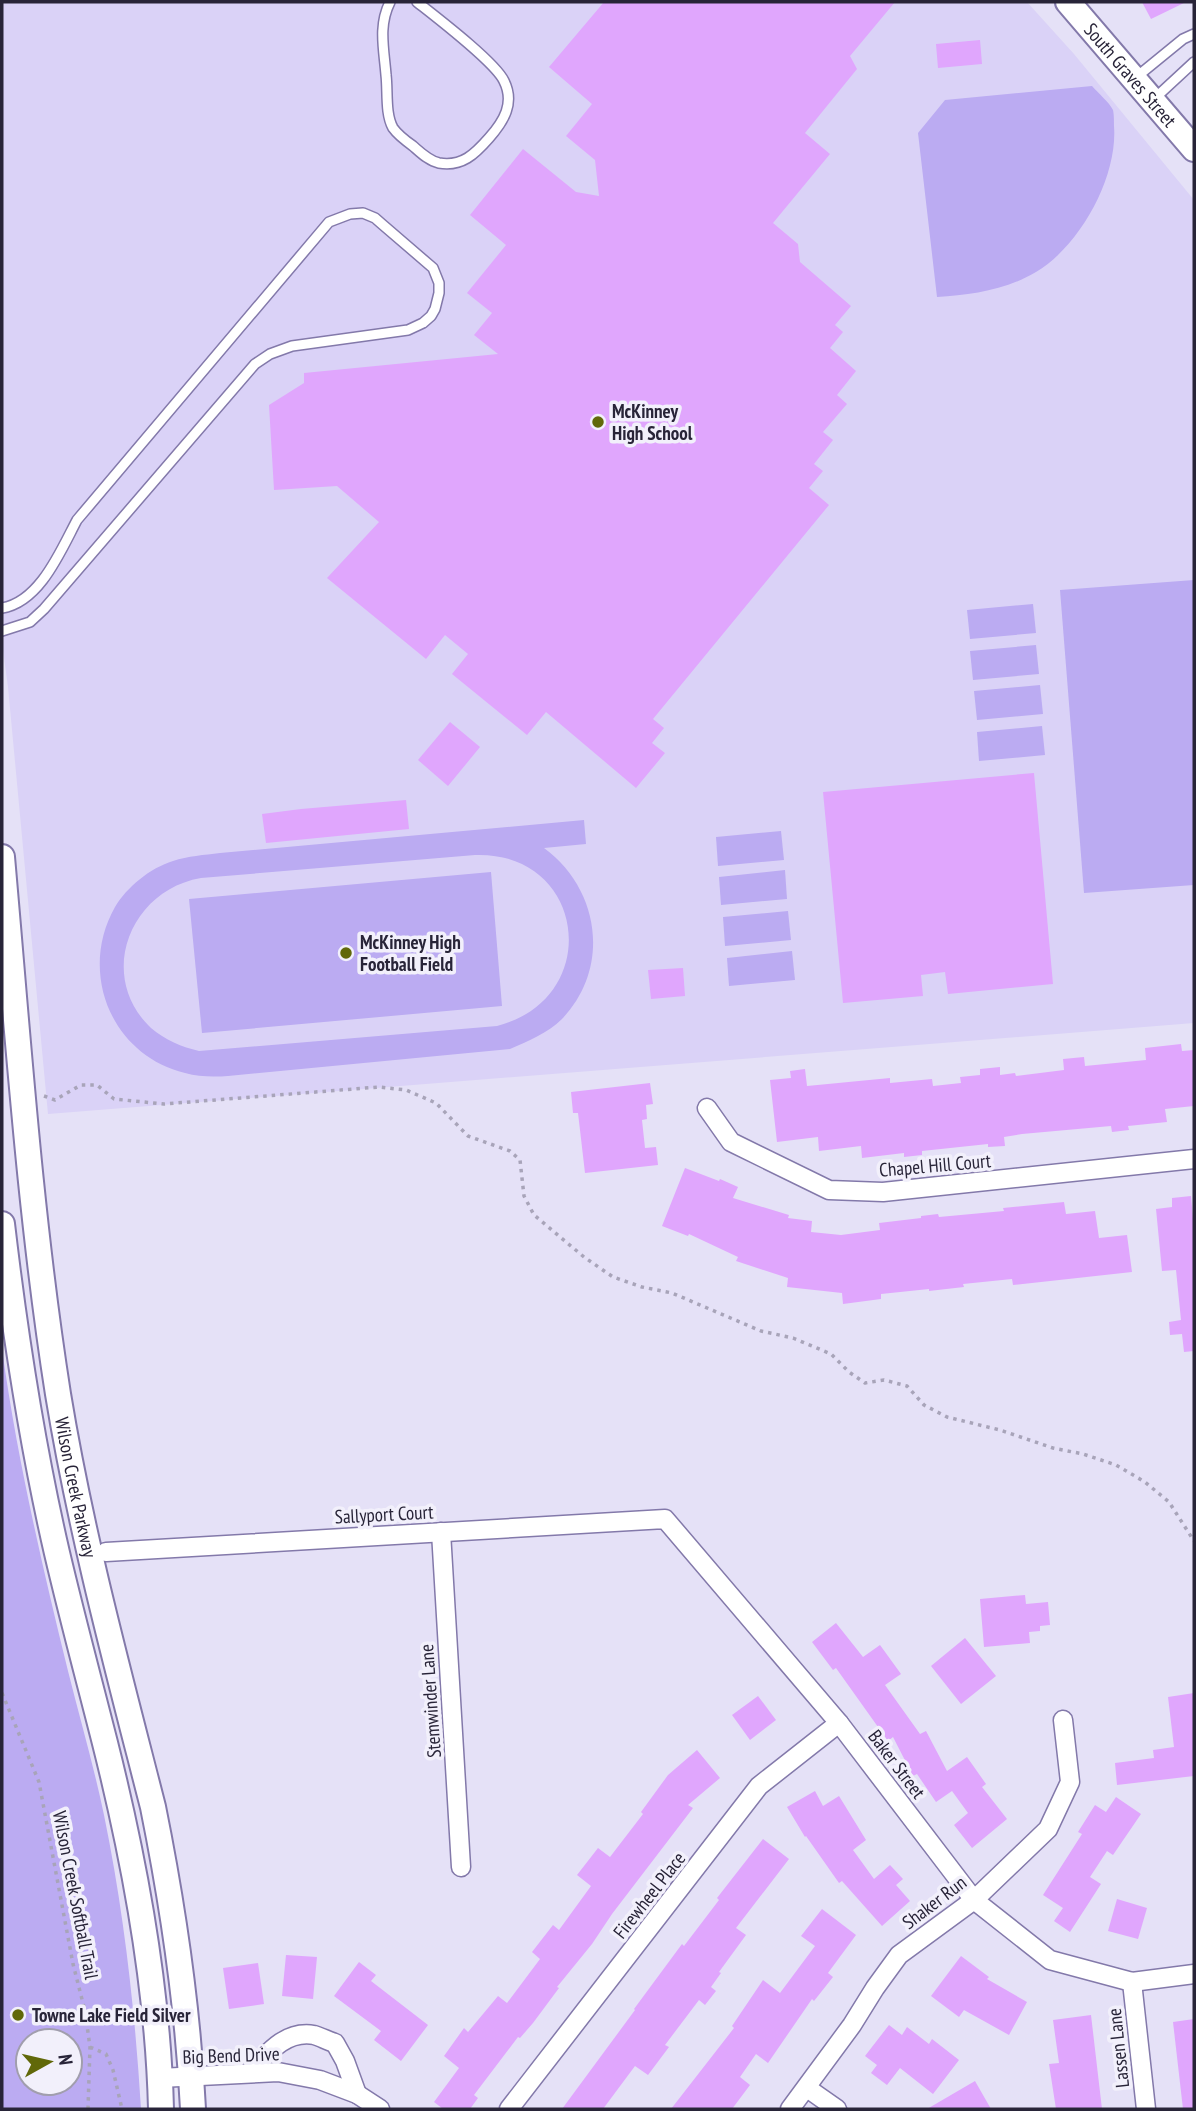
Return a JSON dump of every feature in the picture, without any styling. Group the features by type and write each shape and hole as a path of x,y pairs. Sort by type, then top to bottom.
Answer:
{"main road":[{"name":"South Graves Street","path":"1068,2 1194,149"},
{"name":"Wilson Creek Parkway","path":"2,858 41,1283 69,1456 160,1842 185,2015 193,2109"},
{"name":"Wilson Creek Parkway","path":"2,1224 9,1286 31,1420 57,1553 106,1745 131,1859 149,1968 161,2109"},
{"path":"73,1617 103,1609"}],"street":[{"name":"Chapel Hill Court","path":"707,1108 731,1142 829,1190 883,1192 1194,1159"},
{"name":"Sallyport Court","path":"106,1552 665,1519"},
{"name":"Baker Street","path":"665,1519 839,1723 974,1900 1050,1960 1132,1982"},
{"name":"Stemwinder Lane","path":"441,1532 461,1867"},
{"name":"Shaker Run","path":"790,2109 899,1955 974,1900 1048,1829 1070,1782 1062,1720"},
{"name":"Firewheel Place","path":"509,2109 759,1786 839,1723"},
{"path":"1132,1982 1194,1975"},
{"name":"Lassen Lane","path":"1132,1982 1146,2109"},
{"path":"250,2073 276,2045 292,2036 313,2035 335,2043 357,2094"},
{"name":"Big Bend Drive","path":"160,2078 278,2072 320,2080 357,2094 380,2109"},
{"path":"807,2088 837,2109"}],"lane":[{"path":"390,2 383,17 382,35 391,122 398,134 426,158 440,163 456,162 475,154 503,120 509,98 507,88 501,76 417,2"},
{"path":"1134,79 1183,39 1194,34"},
{"path":"1152,100 1194,62"},
{"path":"2,608 21,600 43,579 77,520 329,222 350,214 369,215 433,268 439,283 438,301 431,316 417,327 400,333 292,346 270,354 254,364 44,609 30,622 2,631"}],"path":[{"path":"44,1096 55,1100 81,1085 97,1085 114,1099 164,1104 379,1087 407,1090 436,1103 468,1136 510,1151 520,1160 524,1196 534,1215 613,1277 672,1293 761,1331 793,1338 831,1354 849,1373 865,1383 884,1380 907,1386 924,1405 947,1417 1116,1465 1145,1482 1169,1502 1194,1541"},
{"name":"Wilson Creek Softball Trail","path":"2,1693 39,1782 73,1964 85,2011 90,2047 88,2109"},
{"path":"90,2047 106,2054 113,2070 122,2109"}],"shaded area":[{"name":"McKinney High School","path":"2,2 1027,2 1074,54 1194,200 1194,1023 48,1114 2,643"},
{"path":"1092,86 1113,110 1114,146 1103,188 1081,228 1052,260 1025,278 988,290 937,297 918,133 945,100"},
{"path":"1194,580 1194,885 1084,893 1060,590"},
{"path":"1033,604 1036,633 970,639 967,610"},
{"path":"1036,645 1039,674 973,680 970,651"},
{"path":"1040,685 1043,714 977,720 974,691"},
{"path":"1042,726 1045,755 979,761 977,732"},
{"path":"584,820 586,844 544,848 563,865 577,885 587,907 593,953 588,977 578,999 562,1019 544,1033 510,1049 228,1076 185,1073 159,1063 138,1049 121,1030 108,1008 101,983 100,958 104,932 120,900 148,873 164,864 184,858","holes":["475,855 512,860 540,876 559,900 568,929 567,959 555,987 532,1010 497,1026 199,1051 162,1036 151,1028 134,1007 126,984 124,961 129,938 139,917 156,899 176,886 201,878"]},
{"path":"781,831 784,860 718,866 716,837"},
{"path":"785,870 787,899 721,905 719,877"},
{"name":"McKinney High Football Field","path":"491,872 502,1006 202,1033 189,899"},
{"path":"788,911 791,940 725,946 723,917"},
{"path":"792,951 795,980 729,986 727,958"},
{"path":"2,1349 31,1511 111,1851 128,1962 141,2109 2,2109"}],"building":[{"path":"604,2 895,2 850,56 857,69 805,133 830,154 773,223 798,244 800,262 851,306 835,325 843,332 830,348 856,371 837,395 847,404 823,432 833,440 814,464 823,471 809,488 829,505 653,719 664,728 652,743 665,753 636,788 546,712 527,735 452,674 468,654 445,635 426,659 327,578 379,522 337,486 274,490 269,405 304,383 304,373 498,354 474,335 492,313 467,293 506,245 470,215 523,149 576,192 599,196 595,160 566,136 592,104 549,67"},
{"path":"1142,2 1186,2 1151,19"},
{"path":"980,40 982,64 938,68 936,44"},
{"path":"450,722 480,747 448,786 418,760"},
{"path":"1034,773 1053,984 948,994 945,972 921,975 923,996 843,1003 823,792"},
{"path":"406,800 409,829 266,843 262,814"},
{"path":"683,968 685,996 651,999 648,970"},
{"path":"1181,1044 1182,1051 1194,1050 1194,1106 1165,1109 1167,1122 1128,1126 1129,1130 1112,1132 1111,1126 1022,1134 1004,1137 1005,1146 988,1147 988,1144 922,1151 922,1155 904,1157 904,1153 862,1158 861,1146 819,1151 818,1137 777,1142 770,1080 791,1078 790,1071 805,1069 807,1086 890,1078 890,1083 932,1079 933,1086 961,1083 960,1077 980,1075 980,1069 1000,1067 1000,1075 1015,1073 1016,1076 1064,1070 1063,1059 1084,1057 1085,1066 1146,1060 1145,1048"},
{"path":"650,1083 653,1104 646,1105 647,1119 642,1120 645,1148 656,1147 658,1165 585,1173 578,1113 573,1113 571,1092"},
{"path":"685,1168 738,1187 733,1198 789,1215 788,1218 812,1221 811,1232 841,1235 880,1230 879,1223 921,1216 1004,1211 1003,1208 1064,1202 1066,1214 1095,1211 1099,1238 1127,1235 1132,1272 1013,1285 1012,1279 963,1284 964,1287 881,1294 881,1299 843,1304 842,1293 787,1287 788,1278 736,1261 738,1257 689,1234 688,1236 662,1226"},
{"path":"1191,1196 1194,1230 1194,1351 1184,1352 1182,1334 1170,1335 1169,1322 1181,1320 1176,1270 1162,1271 1156,1209 1172,1207 1172,1198"},
{"path":"1025,1595 1026,1604 1048,1602 1050,1625 1040,1626 1040,1631 1029,1632 1030,1643 984,1647 980,1599"},
{"path":"836,1623 863,1657 880,1645 901,1674 885,1685 920,1734 926,1731 947,1771 967,1757 986,1784 982,1787 1007,1819 972,1848 954,1825 968,1813 952,1791 936,1802 917,1774 913,1776 893,1737 888,1741 836,1668 833,1670 812,1642"},
{"path":"965,1638 996,1676 961,1704 931,1666"},
{"path":"1194,1693 1194,1776 1117,1785 1115,1763 1154,1758 1153,1750 1174,1747 1168,1697"},
{"path":"758,1696 776,1720 750,1740 732,1715"},
{"path":"697,1750 720,1778 688,1805 693,1808 557,1987 559,1988 533,2023 518,2037 474,2095 478,2098 470,2109 443,2109 434,2102 459,2068 444,2056 464,2028 468,2032 498,1996 507,2003 540,1959 532,1952 553,1925 559,1930 591,1886 577,1875 598,1848 610,1857 643,1814 641,1812 668,1775"},
{"path":"815,1791 823,1806 839,1796 866,1840 853,1850 874,1879 890,1865 903,1879 896,1885 910,1901 882,1926 842,1881 839,1883 787,1807"},
{"path":"1116,1797 1141,1814 1113,1855 1107,1851 1090,1877 1101,1884 1070,1932 1054,1921 1063,1908 1043,1895 1082,1834 1078,1832 1095,1805 1106,1812"},
{"path":"763,1839 789,1859 736,1928 746,1935 719,1972 721,1973 711,1987 716,1991 705,2005 699,2000 665,2045 669,2047 648,2075 635,2066 603,2109 562,2109 682,1944 684,1946"},
{"path":"1117,1899 1147,1908 1138,1939 1108,1931"},
{"path":"822,1909 856,1935 828,1973 833,1977 814,2001 812,1999 768,2063 756,2054 740,2077 750,2085 732,2109 671,2109 734,2028 732,2026 763,1980 780,1993 815,1946 801,1936"},
{"path":"286,1955 317,1957 313,1999 282,1996"},
{"path":"961,1956 989,1977 987,1979 1027,2002 1009,2035 964,2010 959,2017 931,1996"},
{"path":"359,1962 376,1975 371,1981 428,2025 401,2061 374,2040 381,2031 334,1996"},
{"path":"258,1963 264,2004 229,2009 223,1968"},
{"path":"1091,2015 1102,2109 1056,2109 1049,2064 1059,2063 1053,2020"},
{"path":"1194,2019 1194,2109 1183,2109 1173,2022"},
{"path":"889,2025 902,2035 907,2027 929,2044 932,2039 959,2060 933,2094 900,2068 887,2085 871,2073 877,2065 865,2056"},
{"path":"975,2081 991,2109 927,2109"}],"place":[{"name":"McKinney High School","path":"598,422"},
{"name":"McKinney High Football Field","path":"346,953"},
{"name":"Towne Lake Field Silver","path":"18,2015"}]}
